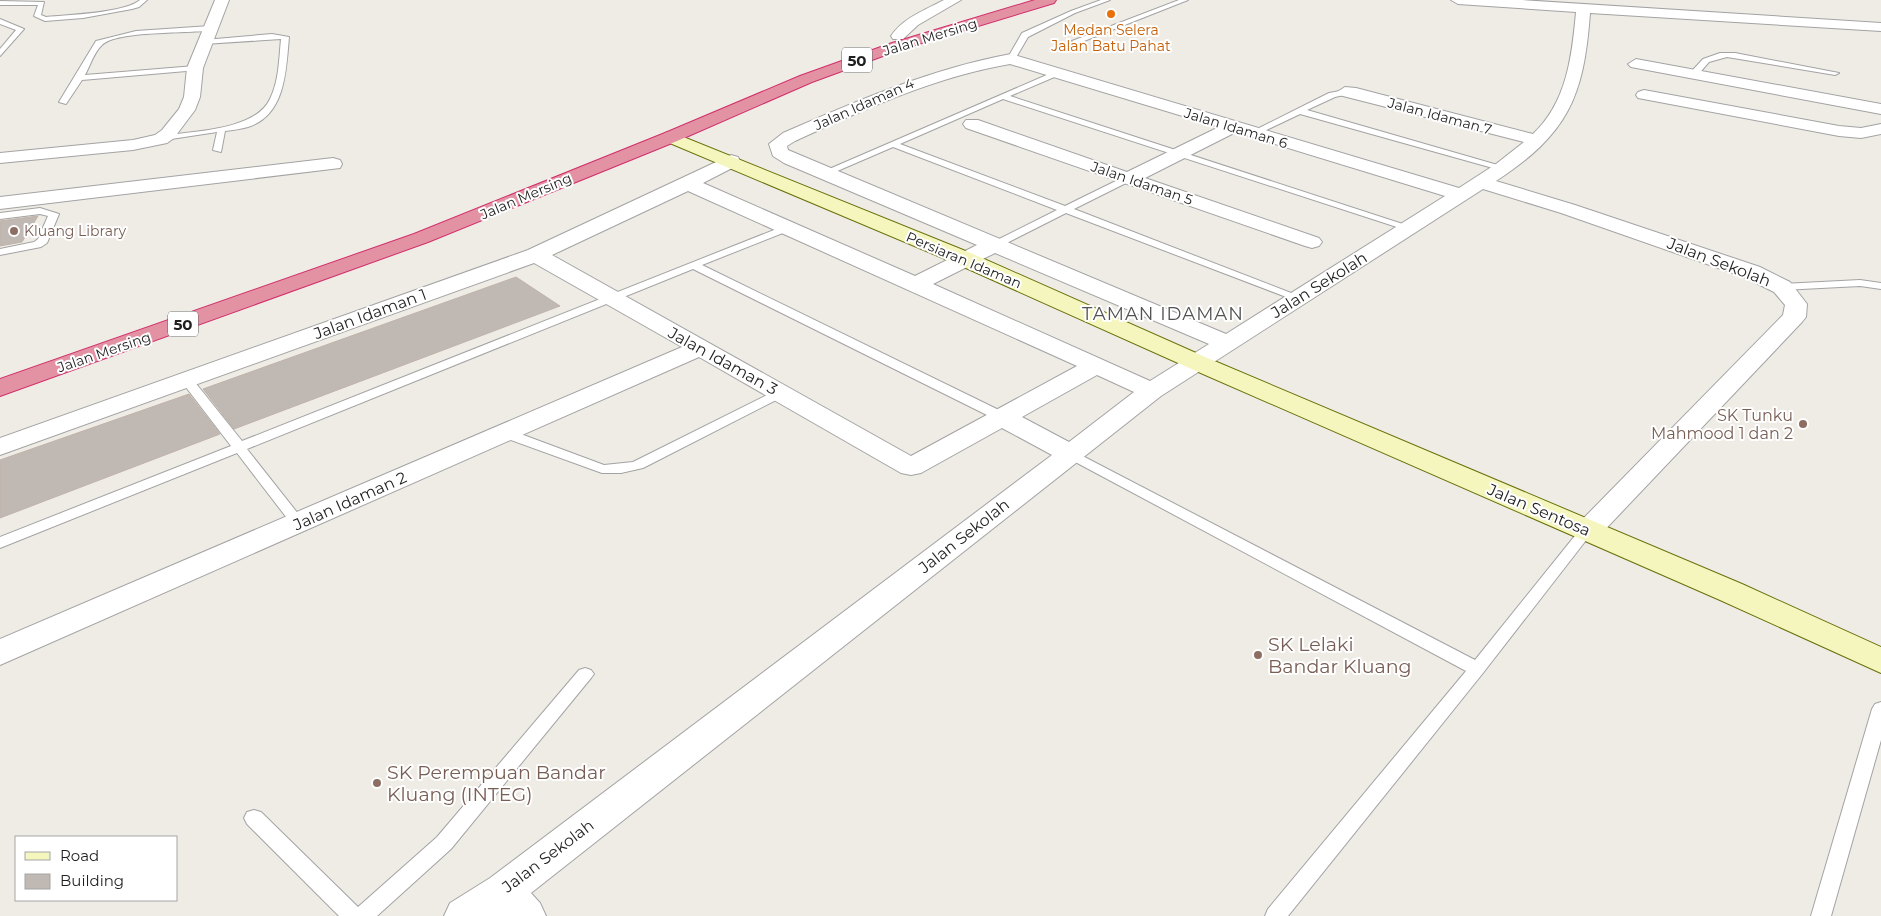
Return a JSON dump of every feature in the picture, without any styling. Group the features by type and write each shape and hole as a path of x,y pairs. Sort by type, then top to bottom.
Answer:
{"highway":[{"path":"4,384 78,352 872,44 1020,0"},
{"name":"Jalan Mersing","path":"4,384 429,235 840,66 897,46 1049,0"}],"street":[{"path":"0,158 133,145 161,139 168,134 186,110 192,97 196,68 207,35 222,0"},
{"path":"898,36 913,22 954,0"},
{"path":"1458,0 1881,27"},
{"name":"Jalan Sekolah","path":"465,916 514,904 1071,454 1152,391 1503,168 1550,128 1560,111 1571,85 1579,56 1583,8"},
{"name":"Jalan Idaman 6","path":"1011,59 1462,195"},
{"name":"Jalan Idaman 4","path":"825,173 790,159 779,152 778,144 789,137 919,80 978,63 1011,59"},
{"path":"1636,64 1693,76 1881,108"},
{"name":"Jalan Idaman 7","path":"1345,92 1356,93 1535,140"},
{"path":"1644,95 1839,131 1861,133 1875,132 1881,128"},
{"name":"Jalan Idaman 5","path":"972,124 1312,242"},
{"path":"1129,178 1233,127"},
{"name":"Persiaran Idaman","path":"671,137 966,259 1196,362"},
{"name":"Persiaran Idaman","path":"613,159 658,148 676,148 731,161"},
{"name":"Jalan Idaman 1","path":"0,447 536,255 688,184 731,161"},
{"path":"0,203 334,164"},
{"path":"825,173 1227,343"},
{"name":"Jalan Sekolah","path":"1482,183 1752,272 1782,287 1796,304 1794,317 1587,530"},
{"path":"688,184 789,227 1152,391"},
{"path":"916,284 995,245"},
{"name":"Jalan Idaman 3","path":"536,255 911,467 1002,417"},
{"name":"Jalan Idaman 2","path":"0,653 700,348"},
{"name":"Jalan Sentosa","path":"1196,362 1587,530 1881,661"},
{"path":"1002,417 1096,366"},
{"path":"1002,417 1071,454"}],"lane":[{"path":"0,3 42,3 37,16 52,18 130,8 138,6 144,0"},
{"path":"1011,59 1018,48 1019,41 1025,35 1073,12 1107,0"},
{"path":"1076,41 1185,0"},
{"path":"0,21 20,29 0,54"},
{"path":"63,102 99,43 103,40 124,36 207,35 285,37 276,99 267,114 258,121 219,130 161,139"},
{"path":"1693,76 1709,57 1721,55 1735,55 1835,73"},
{"path":"79,78 196,68"},
{"path":"825,173 1056,73"},
{"path":"1254,133 1332,96 1345,92"},
{"path":"1003,96 1410,228"},
{"path":"1300,111 1503,168"},
{"path":"218,150 222,133 219,130"},
{"path":"893,144 1298,298"},
{"path":"995,245 1129,178"},
{"path":"0,216 40,211 54,214 43,241 37,245 0,252"},
{"path":"0,542 789,227"},
{"path":"693,264 1002,417"},
{"path":"1782,287 1860,282 1881,286"},
{"path":"186,379 298,523"},
{"path":"505,433 602,469 621,469 638,465 779,392"},
{"path":"1071,454 1477,669"},
{"path":"1275,916 1477,669 1587,530"},
{"path":"362,916 444,842 585,674"},
{"path":"1821,916 1881,709"},
{"path":"254,818 353,916"}],"building":[{"name":"Kluang Library","path":"38,216 22,242 0,246 0,221"},
{"path":"516,277 560,306 234,429 203,389"},
{"path":"189,394 220,434 0,518 0,460"}],"place":[{"name":"Medan Selera Jalan Batu Pahat","path":"1111,14"},
{"name":"Kluang Library","path":"14,231"},
{"name":"SK Tunku Mahmood 1 dan 2","path":"1803,424"},
{"name":"SK Lelaki Bandar Kluang","path":"1258,655"},
{"name":"SK Perempuan Bandar Kluang (INTEG)","path":"377,783"}],"district":[{"name":"TAMAN IDAMAN","path":"1163,314"}]}
